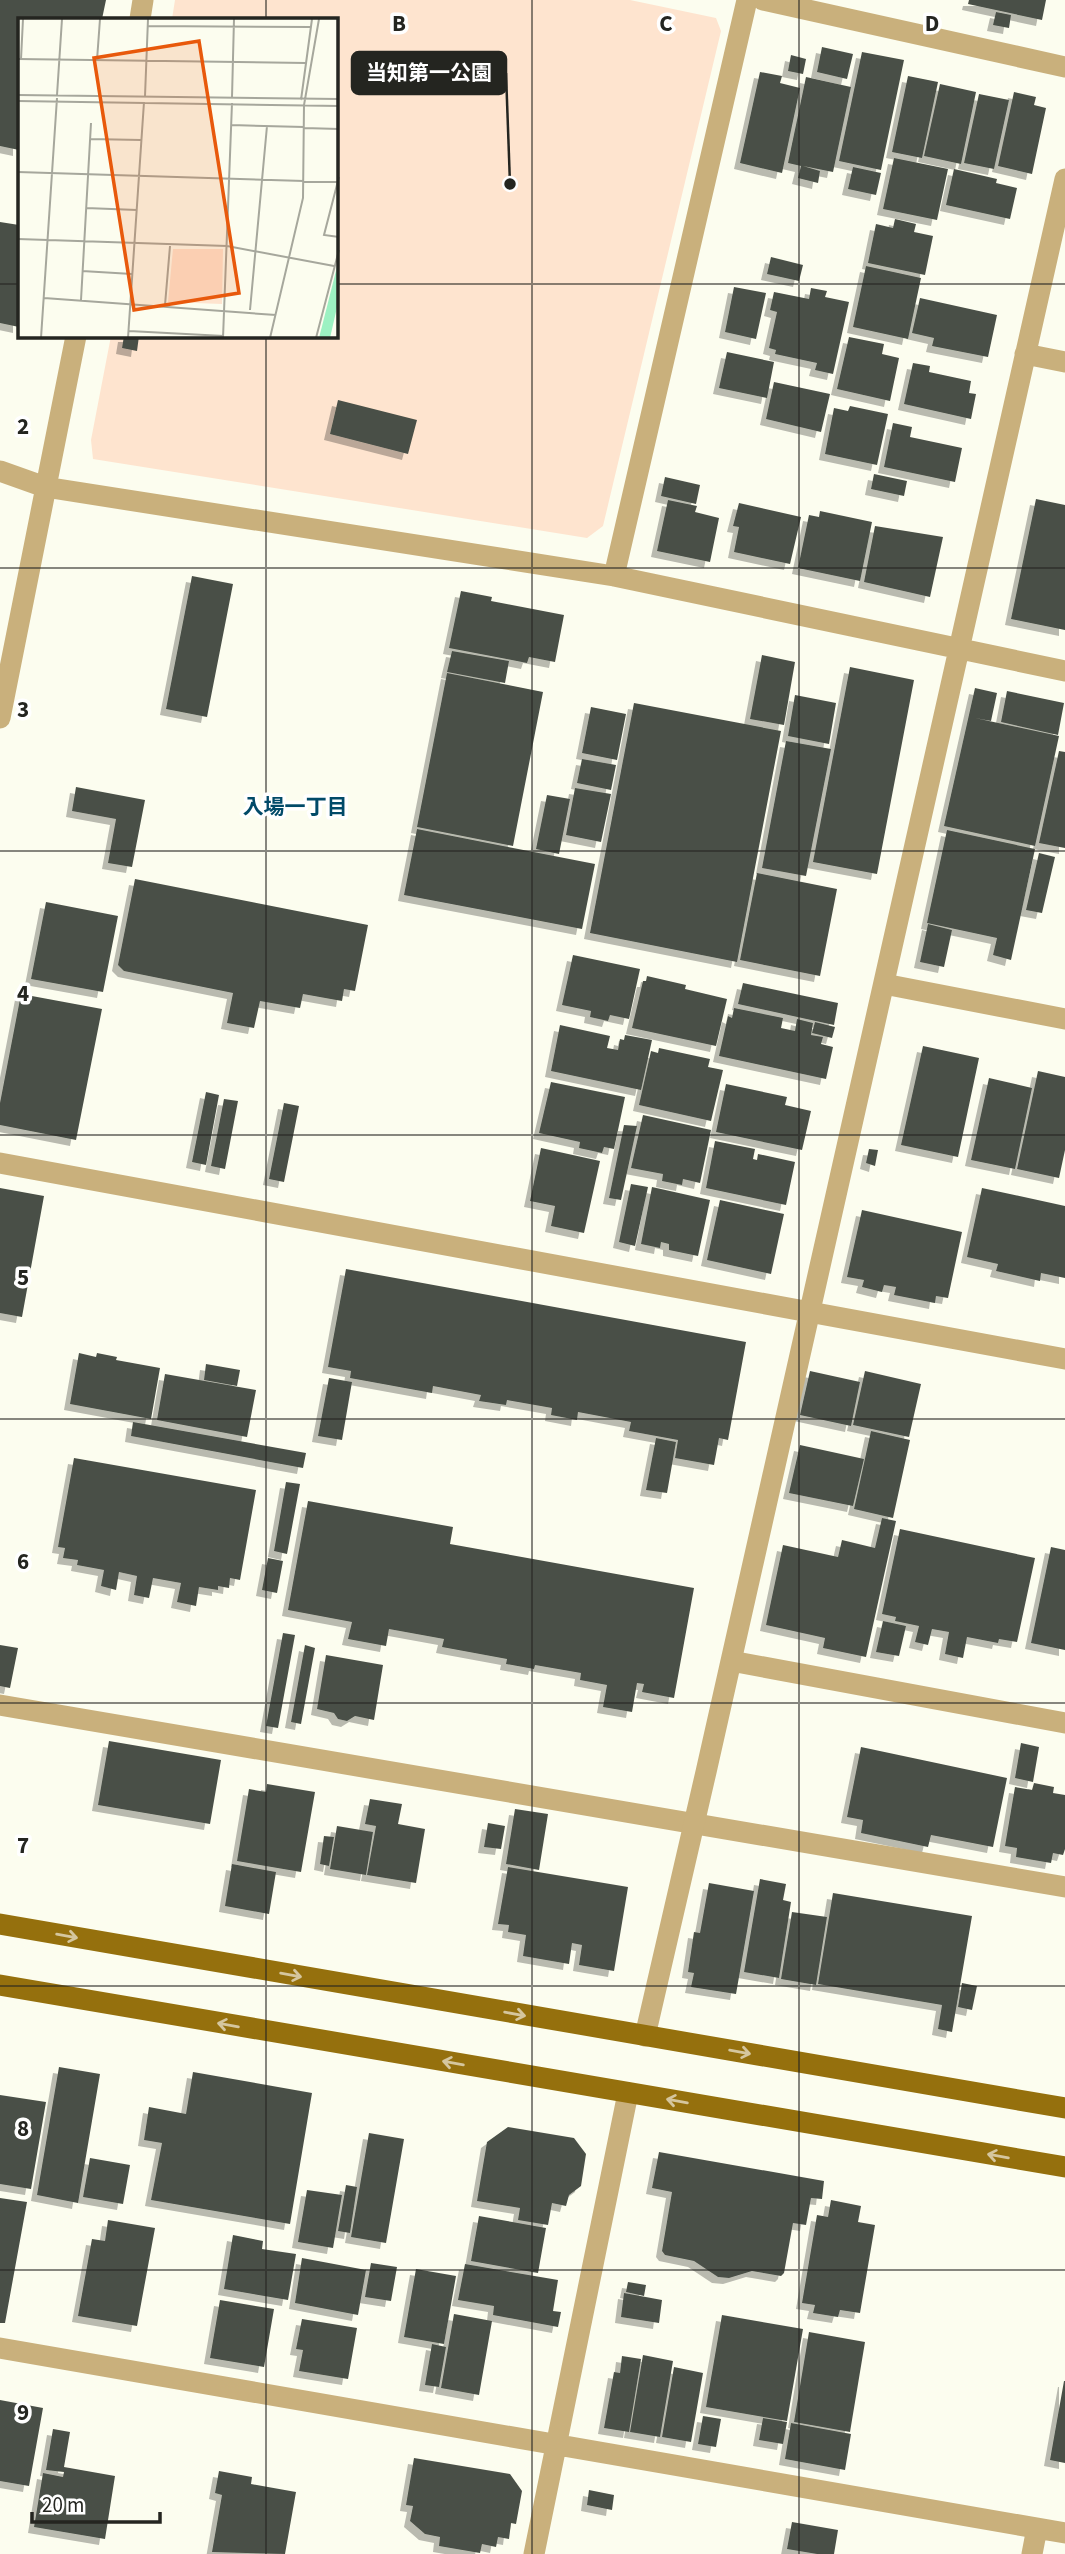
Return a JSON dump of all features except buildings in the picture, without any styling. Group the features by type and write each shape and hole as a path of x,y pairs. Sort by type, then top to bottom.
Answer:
{"main road":[{"path":"0,1924 1065,2108"},
{"path":"0,1985 1065,2167"}],"street":[{"path":"139,18 143,0"},
{"path":"614,576 747,0"},
{"path":"763,0 1065,67"},
{"path":"645,2036 811,1313 1065,179"},
{"path":"0,718 76,338"},
{"path":"1025,354 1065,362"},
{"path":"0,471 45,487 614,576 1065,671"},
{"path":"884,984 1065,1019"},
{"path":"0,1163 1065,1359"},
{"path":"731,1661 1065,1723"},
{"path":"0,1705 1065,1887"},
{"path":"534,2554 628,2093"},
{"path":"0,2348 1065,2533"},
{"path":"1032,2554 1037,2528"}],"shaded area":[{"path":"175,0 630,0 716,18 721,31 603,526 587,538 93,459 91,440 111,338 338,338 338,18 172,18"}],"place":[{"name":"当知第一公園","path":"510,184"}],"district":[{"name":"入場一丁目","path":"295,807"}]}
